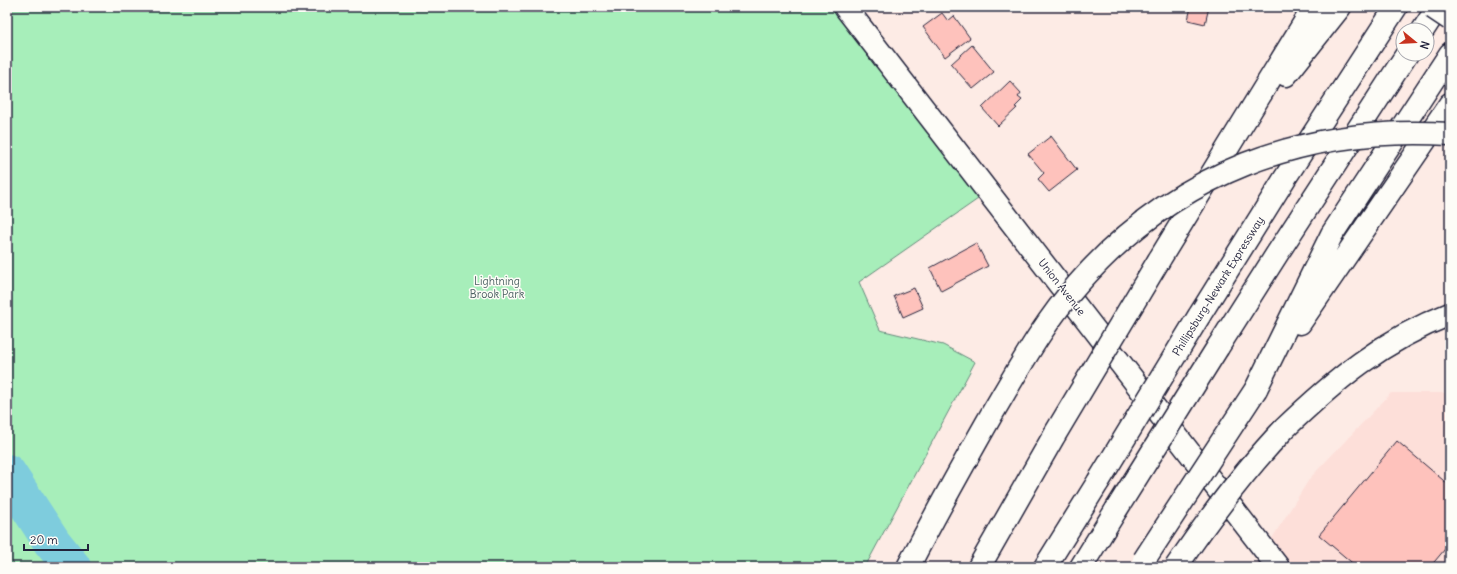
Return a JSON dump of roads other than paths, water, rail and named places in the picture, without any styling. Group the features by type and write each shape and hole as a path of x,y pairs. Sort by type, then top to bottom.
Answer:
{"main road":[{"name":"Union Avenue","path":"845,7 1278,567"},
{"path":"979,567 1055,434 1159,260 1314,7"},
{"path":"1225,151 1340,7"},
{"name":"Phillipsburg-Newark Expressway","path":"1045,567 1285,178 1396,7"},
{"path":"1432,7 1450,19"},
{"path":"1428,22 1438,7"},
{"path":"1256,389 1332,234 1450,54"},
{"path":"1081,567 1277,254 1402,62"},
{"path":"1142,564 1256,389 1450,104"},
{"path":"908,567 952,483 1018,369 1049,321 1078,284 1109,251 1146,220 1183,194 1205,182 1246,163 1290,148 1324,140 1363,135 1415,133 1450,134"},
{"path":"1176,567 1210,516 1257,456 1334,382 1369,356 1401,336 1450,314"}],"waterway":[{"path":"7,473 52,542 72,567"}],"park label":[{"name":"Lightning Brook Park","path":"497,287"}]}
